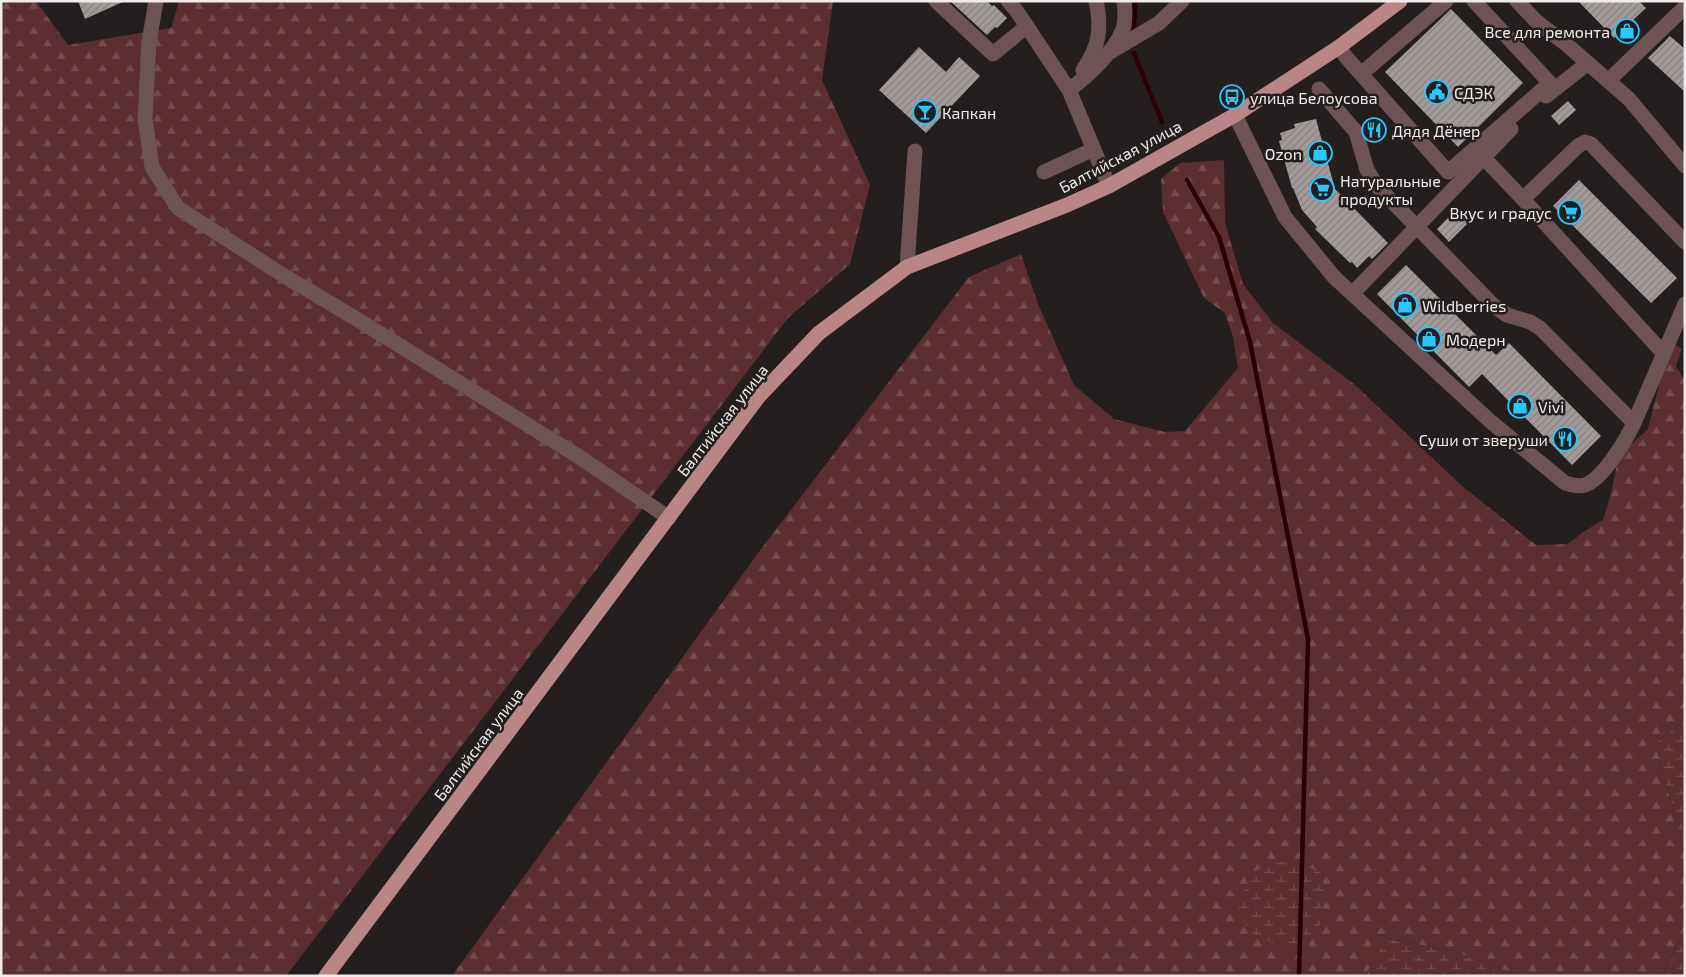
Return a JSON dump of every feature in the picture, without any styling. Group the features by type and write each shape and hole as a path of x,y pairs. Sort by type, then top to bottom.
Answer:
{"main road":[{"name":"Балтийская улица","path":"326,976 759,396 819,333 907,267 1108,186 1235,115 1339,47 1400,1"}],"street":[{"path":"156,1 149,42 145,119 152,166 178,208 286,277 582,458 668,518"},
{"path":"936,1 993,54 1027,26"},
{"path":"1008,1 1027,26 1069,90 1108,186"},
{"path":"1069,90 1092,57 1098,38 1096,1"},
{"path":"1069,90 1087,77 1108,53 1122,29 1125,12 1124,1"},
{"path":"1108,53 1159,23 1182,1"},
{"path":"1361,74 1446,1"},
{"path":"1339,47 1448,172 1550,83 1474,1"},
{"path":"1517,1 1536,21 1566,44 1629,99 1685,166"},
{"path":"1608,81 1685,6"},
{"path":"1352,294 1526,113 1588,63"},
{"path":"1319,89 1356,132 1367,170 1377,186 1416,228 1494,306 1507,315 1530,322 1540,328 1634,423"},
{"path":"1235,115 1286,217 1334,277 1490,421 1565,483 1575,486 1586,484 1594,479 1623,445 1685,304"},
{"path":"1523,199 1578,146 1585,142 1591,144 1685,242"},
{"path":"1044,172 1094,149"},
{"path":"907,267 915,151"},
{"path":"1483,157 1664,354"}],"green space":[{"path":"1,1 36,1 68,45 171,28 179,1 833,1 822,80 870,185 850,264 788,318 286,976 1,976"},
{"path":"1224,160 1225,223 1243,284 1273,323 1354,384 1462,486 1536,545 1568,544 1603,520 1619,455 1648,429 1670,341 1682,349 1676,366 1685,381 1685,721 1655,743 1685,854 1685,928 1662,976 1522,976 1455,952 1388,938 1365,976 452,976 758,553 969,277 1021,254 1038,304 1074,385 1114,419 1165,432 1185,431 1238,368 1233,337 1225,313 1204,298 1163,212 1161,179 1180,163"},
{"path":"1685,721 1685,854 1655,743"},
{"path":"1291,858 1323,874 1324,916 1314,936 1300,950 1284,948 1249,932 1236,905 1256,870"},
{"path":"1685,928 1685,976 1662,976"},
{"path":"1387,938 1455,952 1522,976 1365,976"}],"building":[{"path":"78,1 125,1 85,19"},
{"path":"950,1 987,1 1007,18 987,35"},
{"path":"1578,1 1639,1 1646,8 1632,21 1636,25 1621,40 1617,36 1614,38"},
{"path":"1451,9 1523,83 1458,147 1385,72"},
{"path":"1670,36 1685,49 1685,92 1648,58"},
{"name":"Капкан","path":"919,47 946,72 959,57 980,76 926,133 879,90"},
{"path":"1568,101 1576,110 1559,125 1551,116"},
{"path":"1316,119 1335,189 1388,243 1372,259 1369,256 1357,268 1315,229 1317,227 1302,210 1292,188 1279,141 1282,140 1280,133 1295,128 1294,124"},
{"path":"1579,180 1677,278 1651,303 1553,206"},
{"path":"1457,209 1469,222 1449,242 1437,229"},
{"path":"1406,265 1496,355 1509,343 1601,436 1572,465 1482,374 1469,387 1377,294"}],"waterway":[{"path":"1134,29 1135,1"},
{"path":"1134,53 1162,122"},
{"path":"1187,180 1219,237 1250,342 1308,639 1299,976"}],"place":[{"name":"Все для ремонта","path":"1627,31"},
{"name":"СДЭК","path":"1437,92"},
{"name":"улица Белоусова","path":"1232,97"},
{"name":"Капкан","path":"925,112"},
{"name":"Дядя Дёнер","path":"1374,130"},
{"name":"Ozon","path":"1320,153"},
{"name":"Натуральные продукты","path":"1322,189"},
{"name":"Вкус и градус","path":"1570,212"},
{"name":"Wildberries","path":"1405,305"},
{"name":"Модерн","path":"1429,339"},
{"name":"Vivi","path":"1520,406"},
{"name":"Суши от зверуши","path":"1565,439"}]}
